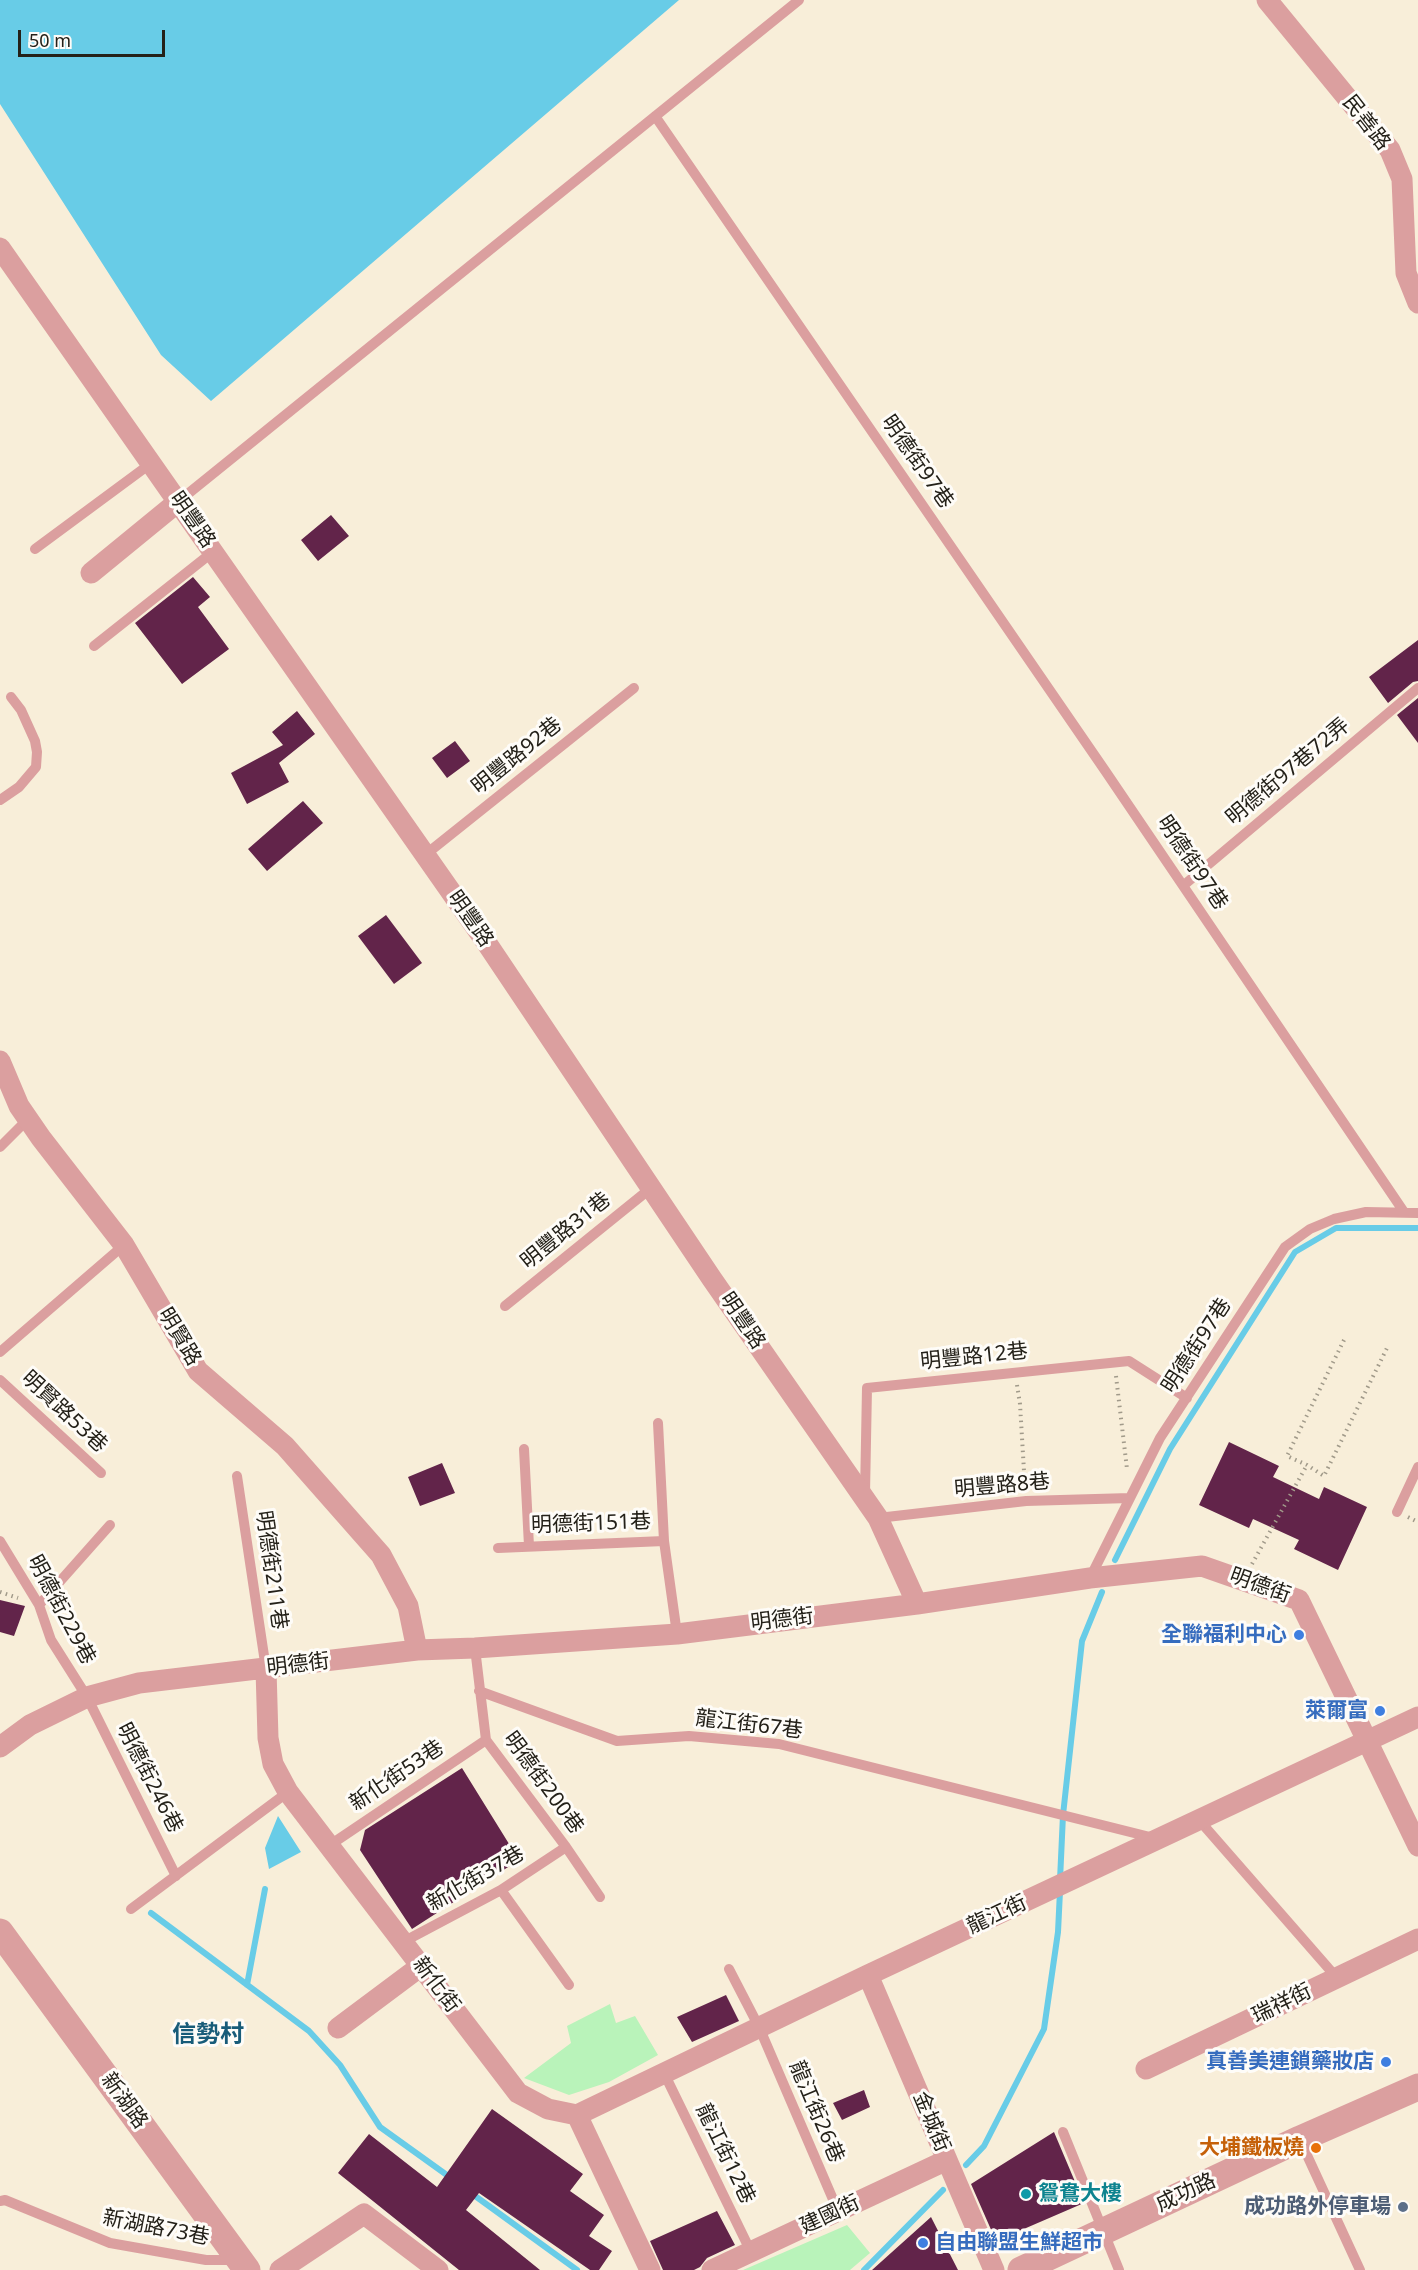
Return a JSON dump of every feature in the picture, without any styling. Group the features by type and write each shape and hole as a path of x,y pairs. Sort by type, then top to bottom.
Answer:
{"street":[{"name":"民善路","path":"1267,0 1390,150 1402,179 1406,273 1418,303"},
{"name":"明豐路","path":"0,248 425,855 878,1518 917,1604"},
{"path":"91,573 179,501"},
{"name":"明賢路","path":"0,1061 28,1119 124,1245 198,1371 285,1446 381,1556 408,1606 417,1650"},
{"name":"明德街","path":"0,1747 30,1725 87,1697 139,1683 417,1650 677,1634 917,1604 1090,1578 1202,1566 1299,1600 1418,1846"},
{"name":"新化街","path":"266,1669 268,1738 273,1764 288,1792 518,2093 549,2109 577,2115"},
{"name":"龍江街","path":"577,2115 868,1975 1418,1717"},
{"name":"新湖路","path":"0,1932 243,2265"},
{"name":"瑞祥街","path":"1146,2069 1418,1939"},
{"path":"338,2028 421,1966"},
{"name":"金城街","path":"868,1975 994,2270"},
{"name":"成功路","path":"1021,2270 1300,2139 1418,2087"},
{"path":"577,2115 650,2270"},
{"name":"建國街","path":"712,2270 947,2160"},
{"path":"280,2270 364,2214 438,2270"}],"lane":[{"path":"179,501 799,0"},
{"name":"明德街97巷","path":"655,116 1184,885 1404,1212"},
{"path":"35,549 150,464"},
{"path":"94,646 214,551"},
{"name":"明豐路92巷","path":"425,855 634,688"},
{"name":"明德街97巷72弄","path":"1184,885 1418,688"},
{"path":"0,800 19,787 36,767 35,741 21,710 11,697"},
{"path":"0,1147 28,1119"},
{"name":"明豐路31巷","path":"505,1305 651,1188"},
{"name":"明德街97巷","path":"1090,1578 1160,1438 1285,1247 1310,1229 1334,1219 1366,1212 1404,1212"},
{"path":"1404,1212 1418,1213"},
{"path":"0,1352 124,1245"},
{"name":"明豐路12巷","path":"865,1501 867,1388 1129,1361 1187,1398"},
{"name":"明賢路53巷","path":"0,1380 101,1473"},
{"path":"658,1423 664,1541"},
{"path":"524,1449 529,1546"},
{"path":"1397,1512 1418,1467"},
{"name":"明德街211巷","path":"237,1476 266,1669"},
{"name":"明豐路8巷","path":"878,1518 1026,1501 1130,1498"},
{"path":"39,1605 110,1525"},
{"name":"明德街229巷","path":"0,1541 39,1605 51,1640 87,1697"},
{"name":"明德街151巷","path":"498,1548 664,1541 677,1634"},
{"name":"明德街200巷","path":"475,1648 486,1740 566,1847 600,1897"},
{"name":"龍江街67巷","path":"479,1691 617,1741 689,1736 779,1744 1158,1839"},
{"name":"明德街246巷","path":"87,1697 176,1876"},
{"name":"新化街53巷","path":"330,1845 486,1740"},
{"path":"131,1909 288,1792"},
{"path":"1199,1820 1337,1978"},
{"name":"新化街37巷","path":"403,1942 501,1890 566,1847"},
{"path":"501,1890 569,1985"},
{"name":"龍江街26巷","path":"729,1969 759,2027 838,2211"},
{"name":"龍江街12巷","path":"664,2073 751,2252"},
{"path":"1063,2132 1119,2270"},
{"path":"1300,2139 1360,2270"},
{"name":"新湖路73巷","path":"0,2201 5,2199 110,2243 243,2265"}],"path":[{"path":"1344,1341 1287,1456 1324,1476 1387,1348"},
{"path":"1115,1363 1130,1498"},
{"path":"1015,1372 1020,1404 1026,1501"},
{"path":"1244,1580 1307,1465"}],"green space":[{"path":"610,2004 616,2023 635,2016 658,2055 609,2082 569,2095 524,2078 571,2043 567,2026"},
{"path":"847,2225 870,2253 850,2270 743,2270"}],"water":[{"path":"0,0 679,0 211,401 161,355 0,104"},
{"path":"278,1816 301,1852 269,1869 265,1848"}],"building":[{"path":"331,515 349,536 318,561 301,540"},
{"path":"193,577 210,597 198,607 229,649 182,684 135,623"},
{"path":"1418,640 1418,681 1413,682 1388,703 1369,677"},
{"path":"1418,698 1418,743 1397,715"},
{"path":"297,711 315,734 279,763 289,782 247,804 231,773 283,745 272,732"},
{"path":"455,741 470,761 447,778 432,758"},
{"path":"303,801 323,823 267,871 248,849"},
{"path":"386,915 422,963 394,984 358,936"},
{"path":"1229,1442 1279,1466 1273,1477 1319,1499 1324,1487 1367,1507 1338,1570 1294,1549 1299,1540 1253,1519 1249,1528 1199,1505"},
{"path":"442,1463 455,1493 420,1506 408,1477"},
{"path":"0,1600 25,1606 14,1636 0,1632"},
{"path":"462,1768 519,1860 412,1929 360,1850 365,1830"},
{"path":"726,1995 739,2021 692,2042 677,2017"},
{"path":"864,2090 870,2107 842,2120 833,2103"},
{"path":"492,2109 583,2174 570,2191 604,2215 589,2236 612,2251 599,2270 590,2270 479,2193 466,2210 540,2270 459,2270 338,2173 369,2134 437,2187"},
{"name":"鴛鴦大樓","path":"1054,2132 1084,2203 996,2241 971,2184"},
{"path":"717,2211 735,2245 707,2258 700,2267 694,2270 663,2270 650,2241"},
{"name":"自由聯盟生鮮超市","path":"931,2217 958,2270 872,2270"}],"waterway":[{"path":"1115,1560 1170,1449 1295,1252 1336,1228 1418,1228"},
{"path":"1060,1880 1063,1815 1082,1641 1102,1592"},
{"path":"247,1985 265,1889"},
{"path":"966,2165 984,2146 1044,2029 1058,1932 1060,1891"},
{"path":"151,1913 309,2031 340,2065 380,2127 451,2178"},
{"path":"864,2270 943,2190"},
{"path":"471,2193 577,2270"}],"place":[{"name":"全聯福利中心","path":"1299,1635"},
{"name":"萊爾富","path":"1380,1711"},
{"name":"真善美連鎖藥妝店","path":"1386,2062"},
{"name":"大埔鐵板燒","path":"1316,2148"},
{"name":"鴛鴦大樓","path":"1026,2194"},
{"name":"成功路外停車場","path":"1403,2207"},
{"name":"自由聯盟生鮮超市","path":"923,2243"}],"district":[{"name":"信勢村","path":"208,2035"}]}
